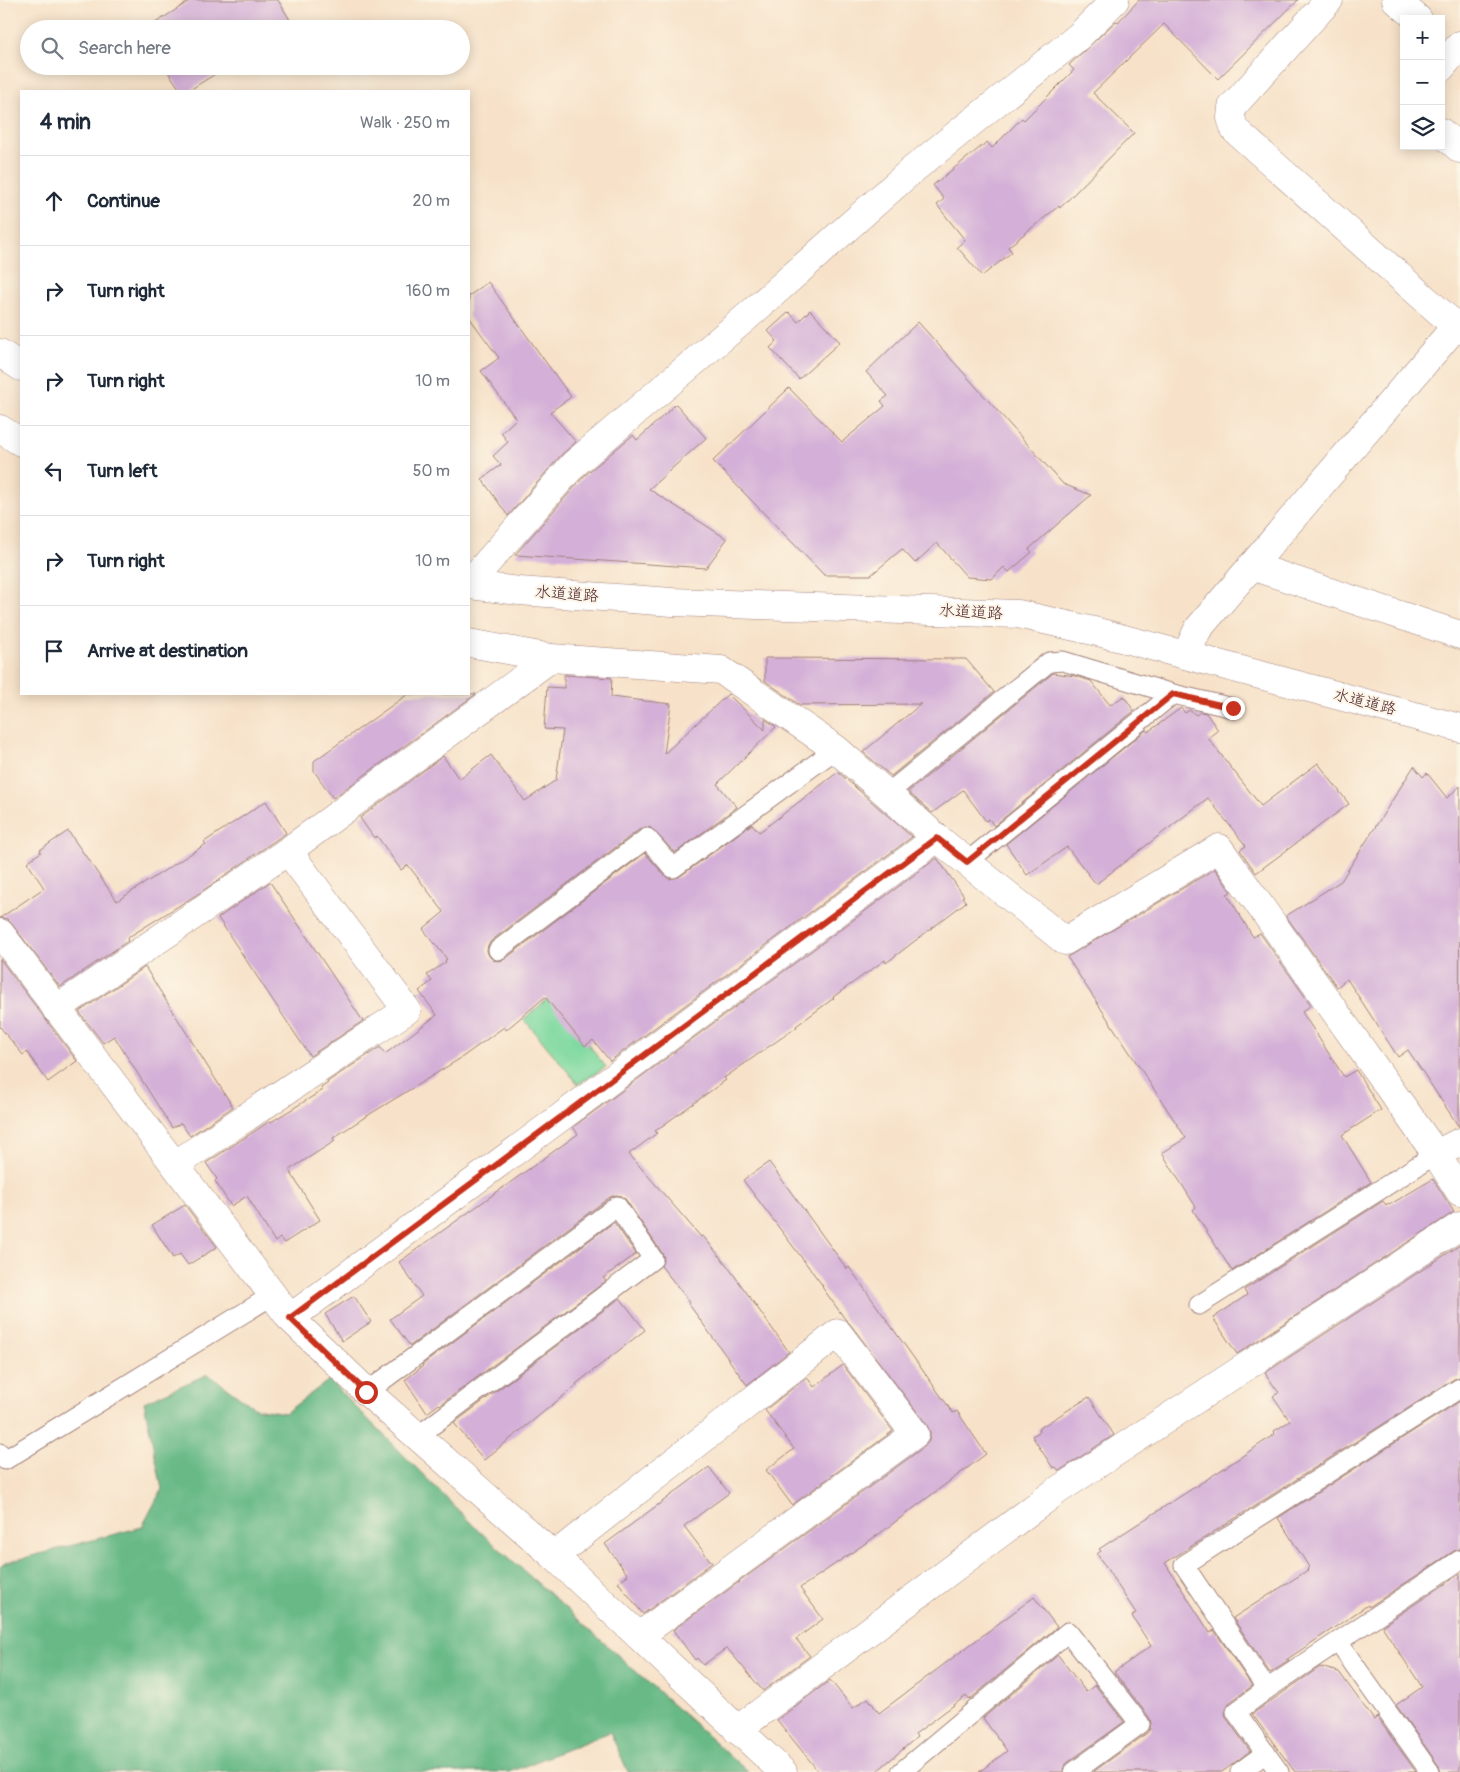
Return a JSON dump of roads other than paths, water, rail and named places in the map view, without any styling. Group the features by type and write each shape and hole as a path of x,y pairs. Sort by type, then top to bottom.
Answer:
{"street":[{"path":"470,583 574,464 749,315 910,172 1079,36 1115,0"},
{"path":"1186,655 1198,629 1458,328 1235,130 1231,118 1232,107 1329,0"},
{"path":"1396,0 1413,15"},
{"path":"1445,136 1460,149"},
{"path":"0,353 20,365"},
{"path":"0,429 20,441"},
{"path":"1251,566 1460,635"},
{"name":"水道道路","path":"470,584 519,591 672,602 1018,614 1098,632 1460,728"},
{"path":"470,643 550,658 721,670 836,748 937,838 1065,940 1219,848 1436,1154 1460,1192"},
{"path":"56,1009 288,851 550,658"},
{"path":"290,1318 937,838"},
{"path":"176,1164 407,1010 288,851"},
{"path":"0,933 56,1009 176,1164 290,1318 366,1392 554,1556 783,1772"},
{"path":"1436,1154 1460,1142"},
{"path":"737,1730 1058,1490 1460,1226"},
{"path":"554,1556 838,1333 914,1434 639,1636"}],"lane":[{"path":"887,794 1049,662 1063,661 1173,694 1233,708"},
{"path":"967,862 1173,694"},
{"path":"498,950 647,838 673,868 836,748"},
{"path":"1199,1305 1436,1154"},
{"path":"366,1392 617,1206 653,1259 418,1436"},
{"path":"0,1453 5,1460 272,1295"},
{"path":"1267,1689 1184,1565 1460,1388"},
{"path":"1279,1772 1236,1712 1267,1689 1460,1560"},
{"path":"901,1772 1068,1632 1140,1724 1074,1772"},
{"path":"1338,1642 1430,1772"},
{"path":"1240,1772 1266,1753"}]}
